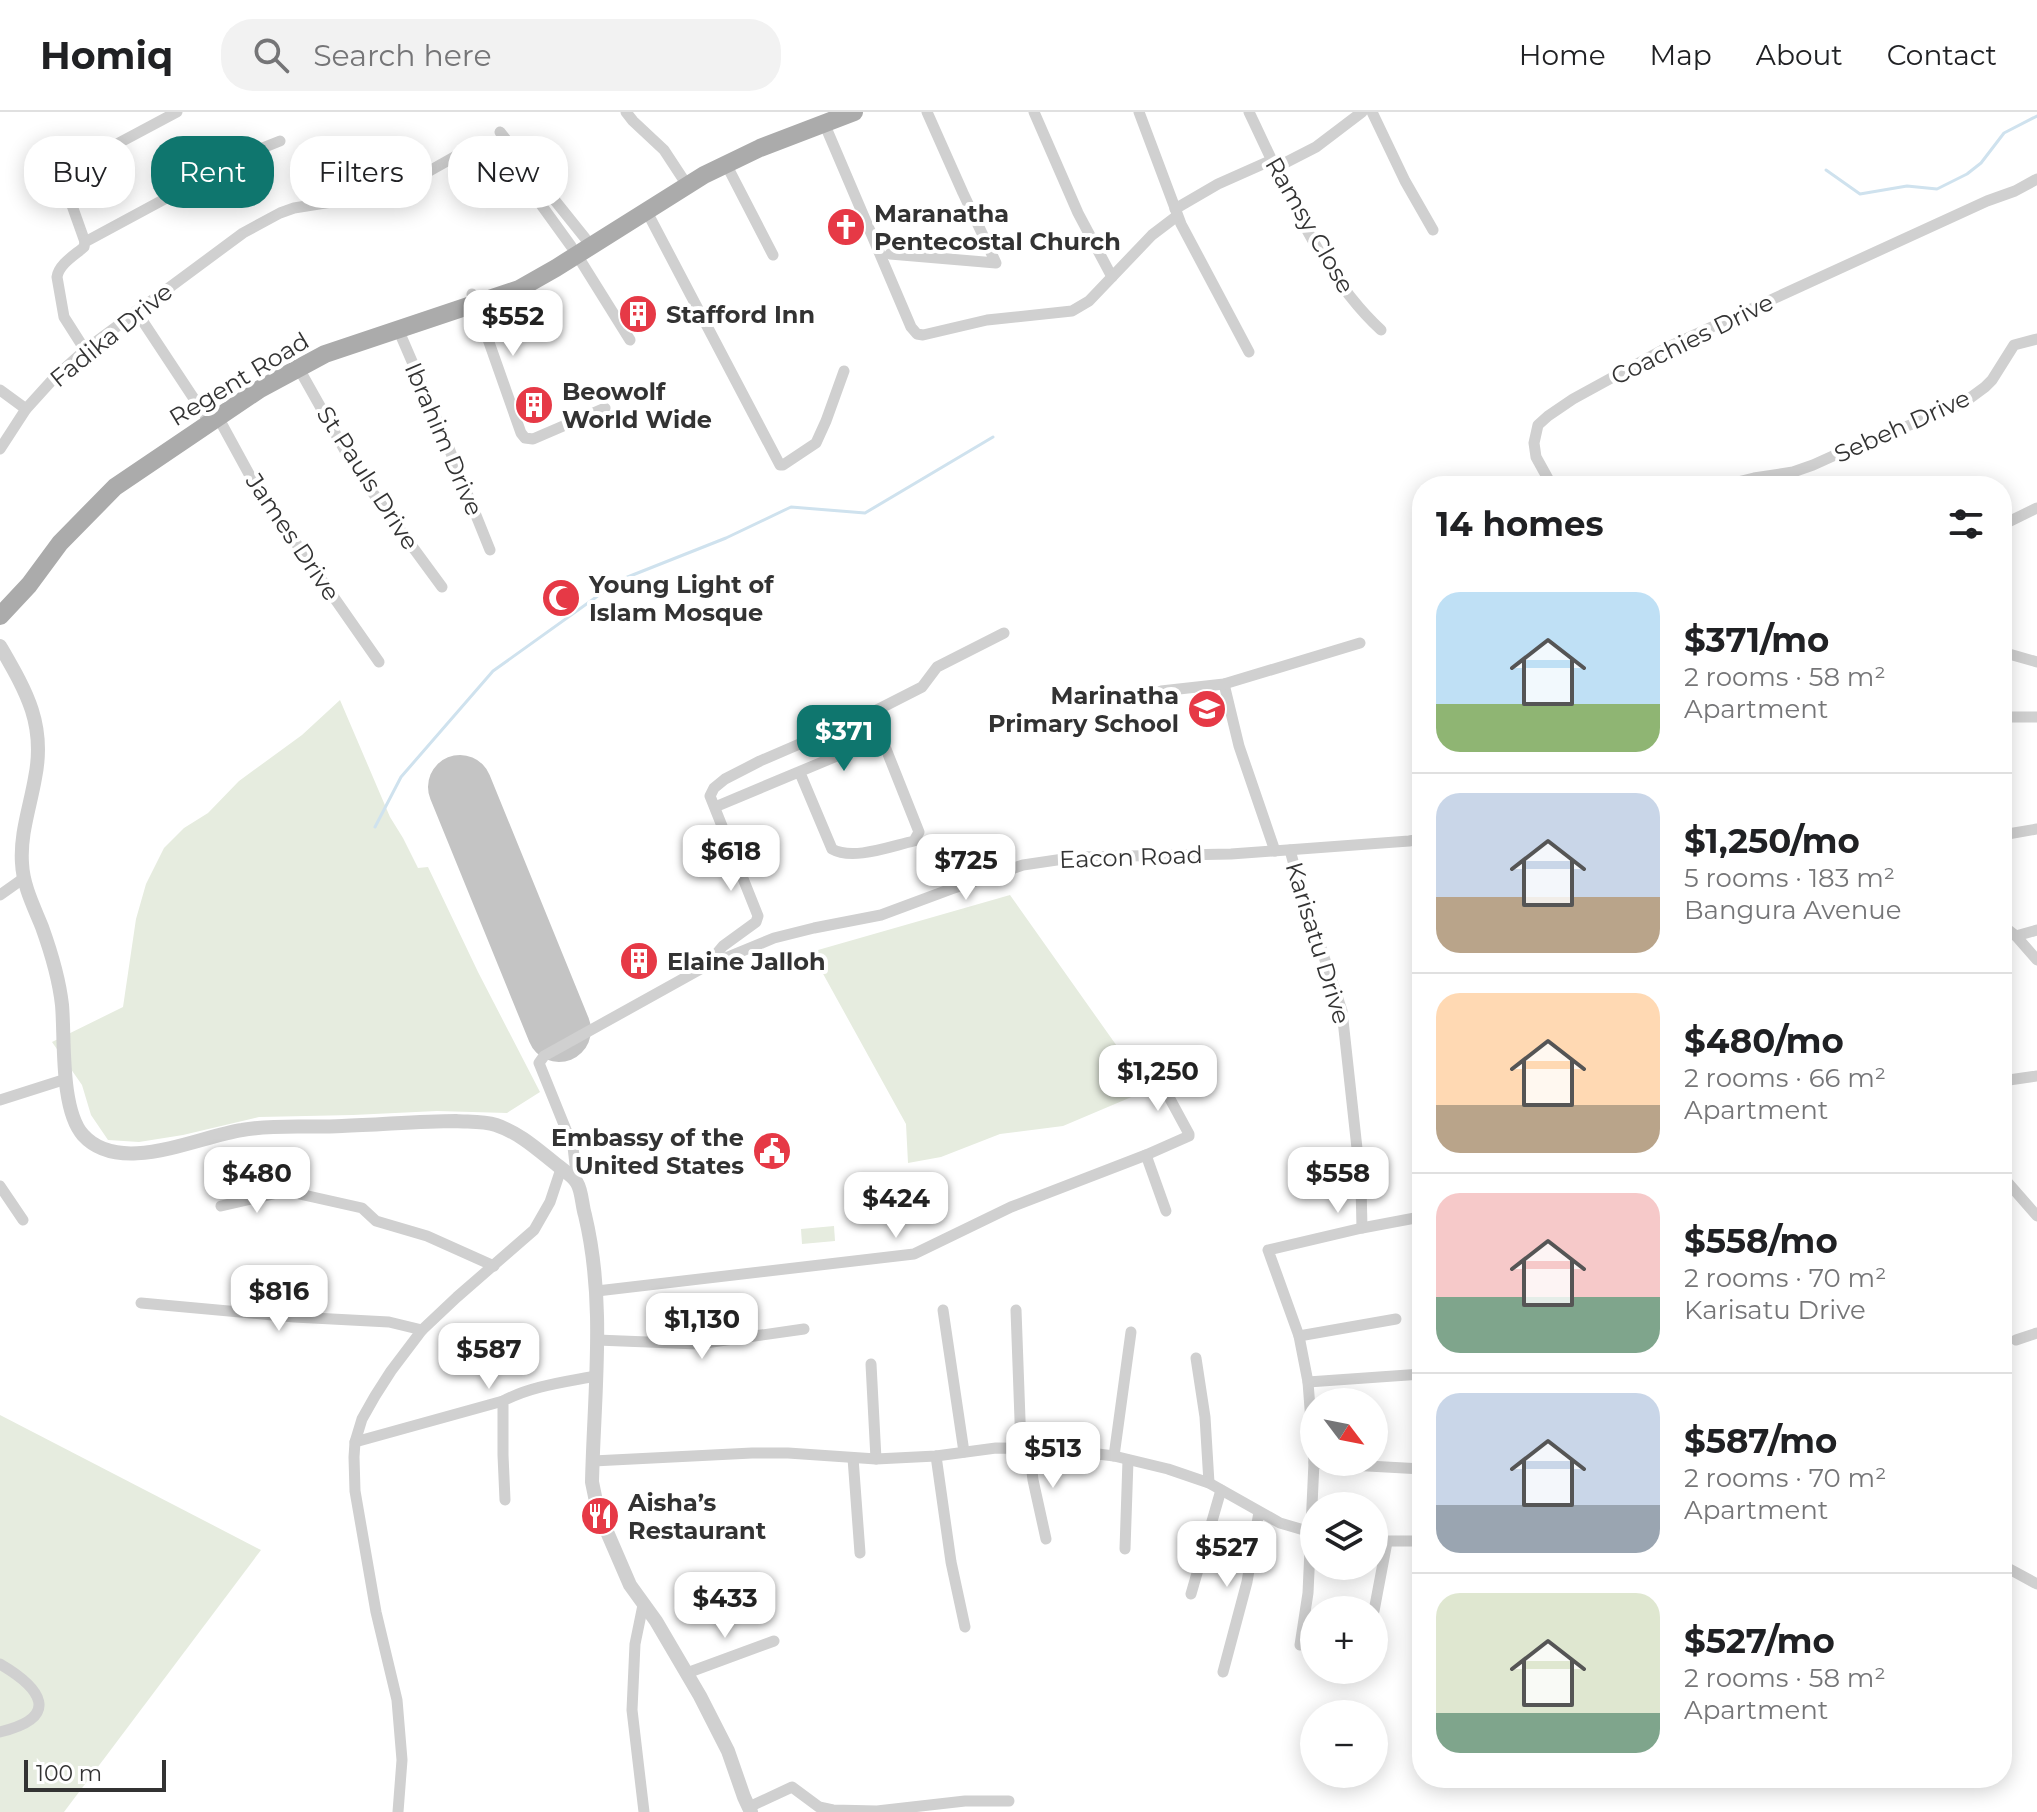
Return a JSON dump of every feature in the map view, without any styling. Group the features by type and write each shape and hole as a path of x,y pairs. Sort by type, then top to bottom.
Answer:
{"main road":[{"name":"Regent Road","path":"0,616 60,543 115,487 292,357 339,335 519,289 578,246 684,180 821,117 854,112"},
{"name":"Regent Road","path":"578,246 646,210 684,180 726,164 768,139"},
{"name":"Regent Road","path":"0,601 53,535 123,466 298,367 473,299"}],"street":[{"path":"85,350 64,317 57,277 58,271 84,247 85,242 64,183 66,175 70,169 89,158 177,112"},
{"path":"626,112 664,150 684,180"},
{"path":"890,254 996,263 927,112"},
{"path":"1034,112 1078,213 1112,277"},
{"path":"1139,112 1187,238 1249,352"},
{"name":"Ramsy Close","path":"1249,112 1335,276 1364,314 1381,330"},
{"path":"821,117 911,327 917,334 923,335 987,320 1067,313 1089,301 1176,213 1218,184 1316,147 1362,112"},
{"path":"1372,112 1433,230"},
{"path":"500,132 578,246 630,340"},
{"path":"85,242 250,153 280,141"},
{"name":"Fadika Drive","path":"0,449 26,409 85,350 243,233 294,208 402,184 479,143 491,143 503,152 578,246"},
{"path":"726,164 773,255"},
{"name":"Coachies Drive","path":"1546,476 1536,457 1534,443 1538,425 1573,399 1668,347 2037,179"},
{"path":"646,210 780,465 816,443 844,371"},
{"path":"473,299 525,438 533,439 605,408"},
{"name":"James Drive","path":"136,311 211,415 254,483 379,662"},
{"name":"Ibrahim Drive","path":"398,329 490,550"},
{"name":"Sebeh Drive","path":"1767,476 1813,465 1966,401 1992,380 2014,345 2037,339"},
{"name":"St Pauls Drive","path":"298,367 348,456 442,587"},
{"path":"0,390 26,409"},
{"path":"2012,520 2037,508"},
{"path":"706,966 715,954 756,922 758,916 710,796 714,788 760,761 869,714 922,687 937,667 1004,633"},
{"path":"1161,691 1224,684 1360,643"},
{"path":"0,646 25,690 36,723 38,757 23,829 22,864 58,979 70,1107 74,1121 84,1135 101,1147 123,1154 144,1153 257,1128 473,1122 495,1125 519,1136 577,1182 592,1249 597,1291 592,1482 598,1511 630,1585 687,1673 728,1751 750,1809 792,1787 819,1807 833,1810 877,1811 965,1801 1009,1801"},
{"path":"2012,655 2037,662"},
{"path":"1224,684 1239,746 1275,851"},
{"path":"2012,717 2037,717"},
{"path":"715,807 880,740 901,783 919,832 917,837 914,841 857,854 840,854 832,849 800,773"},
{"path":"2012,833 2037,829"},
{"name":"Eacon Road","path":"577,1182 573,1147 554,1092 539,1063 544,1056 706,966 774,938 881,915 1023,865 1077,857 1275,851 1412,841"},
{"name":"Karisatu Drive","path":"1290,850 1342,1011 1361,1185 1362,1228"},
{"path":"0,895 24,878"},
{"path":"2016,936 2037,930"},
{"path":"2012,933 2037,960"},
{"path":"597,1291 914,1254 1011,1207 1189,1136 1157,1075"},
{"path":"0,1100 66,1079"},
{"path":"2012,1080 2035,1079"},
{"path":"1146,1155 1166,1211"},
{"path":"398,1812 402,1760 397,1700 376,1612 355,1491 355,1442 362,1419 375,1396 422,1330 534,1230 550,1202 561,1169"},
{"path":"0,1186 23,1220"},
{"path":"2012,1187 2037,1216"},
{"path":"221,1206 286,1191 362,1208 376,1221 427,1236 494,1266"},
{"path":"1308,1388 1299,1336 1268,1250 1412,1219"},
{"path":"141,1303 389,1322 422,1330"},
{"path":"943,1310 964,1452"},
{"path":"1016,1310 1025,1448 1046,1539"},
{"path":"1299,1336 1396,1319"},
{"path":"597,1340 698,1344 804,1329"},
{"path":"1114,1456 1131,1332"},
{"path":"2016,1340 2037,1333"},
{"path":"1196,1358 1205,1417 1209,1483"},
{"path":"871,1364 876,1459"},
{"path":"1308,1382 1412,1375"},
{"path":"355,1442 503,1401 548,1385 596,1376"},
{"path":"503,1401 505,1500"},
{"path":"593,1461 752,1453 876,1459 936,1456 996,1448 1058,1449 1114,1456 1168,1469 1209,1483 1280,1523 1300,1529"},
{"path":"936,1456 951,1562 965,1627"},
{"path":"853,1458 860,1553"},
{"path":"1125,1549 1128,1460"},
{"path":"1388,1467 1412,1468"},
{"path":"1191,1594 1221,1490"},
{"path":"1223,1672 1247,1582 1259,1512"},
{"path":"1388,1542 1412,1541"},
{"path":"2012,1570 2037,1584"},
{"path":"643,1605 635,1644 632,1710 644,1812"},
{"path":"687,1673 774,1641"},
{"path":"0,1664 33,1687 39,1704 29,1722 0,1732"}],"shaded area":[{"path":"340,700 390,817 418,868 428,867 540,1092 507,1113 437,1111 259,1117 139,1142 108,1140 91,1115 82,1085 52,1042 123,1007 136,919 146,884 164,848 184,828 208,813 239,781 302,735"},
{"path":"1010,895 1148,1090 1063,1126 1000,1134 941,1157 908,1163 906,1124 811,952"},
{"path":"834,1226 835,1241 802,1244 801,1229"},
{"path":"0,1415 261,1550 64,1812 0,1812"}],"waterway":[{"path":"1826,170 1860,194 1907,186 1937,189 1981,163 2004,133 2037,116"},
{"path":"375,827 401,777 493,671 620,580 726,538 791,507 865,513 993,437"}],"runway":[{"path":"460,787 559,1030"}],"place":[{"name":"Maranatha Pentecostal Church","path":"846,227"},
{"name":"Stafford Inn","path":"638,314"},
{"name":"Beowolf World Wide","path":"534,405"},
{"name":"Young Light of Islam Mosque","path":"561,598"},
{"name":"Marinatha Primary School","path":"1207,709"},
{"name":"Elaine Jalloh","path":"639,961"},
{"name":"Embassy of the United States","path":"772,1151"},
{"name":"Aisha’s Restaurant","path":"600,1516"}]}
